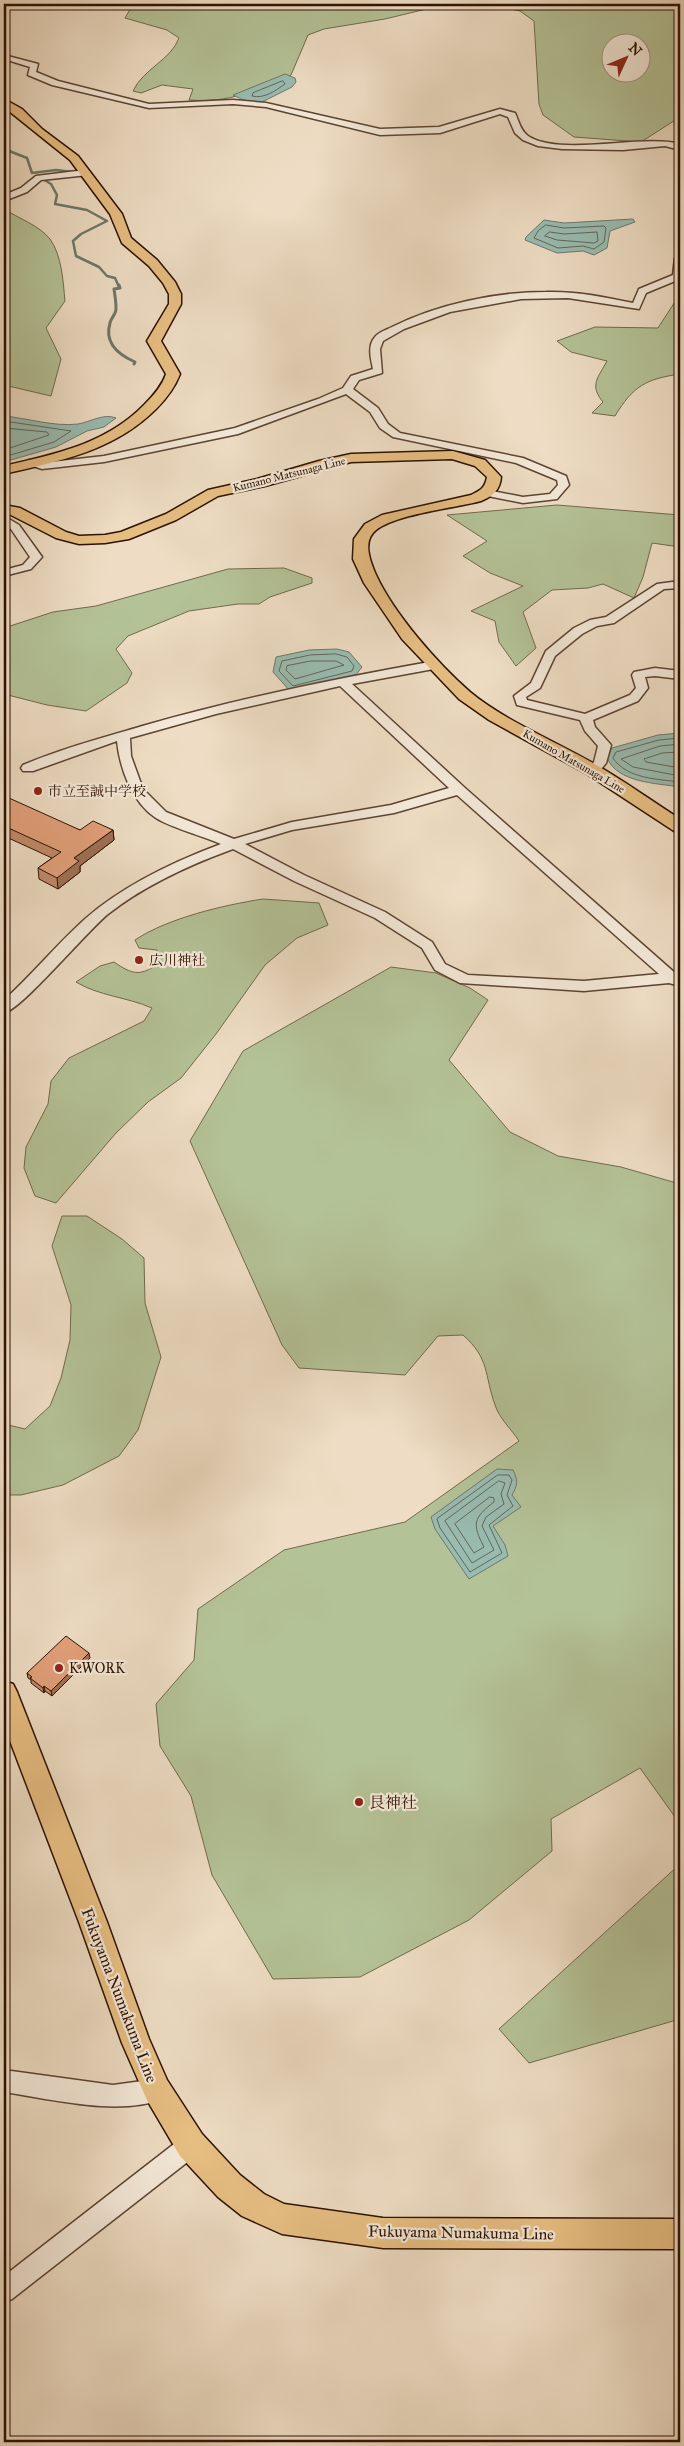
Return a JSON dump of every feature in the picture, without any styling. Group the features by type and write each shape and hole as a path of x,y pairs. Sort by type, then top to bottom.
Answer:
{"main road":[{"path":"4,102 18,111 38,130 74,158 116,214 126,240 162,272 175,294 175,304 154,341 173,374 167,387 149,409 112,439 71,454 4,470"},
{"name":"Kumano Matsunaga Line","path":"4,509 15,511 61,535 79,540 105,539 124,536 171,518 213,493 260,483 319,465 350,458 453,455 484,459"},
{"path":"484,459 494,477 493,485 487,492"},
{"name":"Kumano Matsunaga Line","path":"487,492 462,502 388,518 370,527 361,539 361,559 372,583 408,636 472,701 495,716 593,770 680,827"},
{"name":"Fukuyama Numakuma Line","path":"4,1692 136,2043 157,2090 191,2145 229,2186 253,2205 282,2219 383,2233 680,2234"}],"street":[{"path":"4,57 36,66 31,73 55,83 149,106 233,102 266,105 380,132 440,130 500,111 512,115 518,131 526,138 538,143 562,146 623,147 664,143 680,147"},
{"path":"4,198 24,190 39,178 85,173"},
{"path":"30,463 42,466 104,459 238,431 347,390 355,378 378,371 375,352 376,341 380,337 434,313 465,305 542,295 583,297 636,308 642,291 677,277 680,258"},
{"path":"347,390 374,410 384,426 396,434 484,459 519,460 541,467 562,478 564,485 553,497 530,500 487,492"},
{"path":"4,519 16,527 36,557 33,564 26,568 4,573"},
{"path":"680,585 661,586 610,620 578,631 550,654 536,685 520,696 521,702 586,718 634,698 642,688 638,675 655,672 680,675"},
{"path":"28,768 68,752 200,713 343,682 436,665"},
{"path":"343,682 460,791 678,980"},
{"path":"586,718 589,728 605,745 600,763 593,770"},
{"path":"123,735 125,756 133,781 141,794 161,815 234,844 299,878 380,915 427,945 440,967 465,980 584,986 678,980"},
{"path":"4,1008 70,940 105,910 156,878 234,844 280,829 338,817 386,811 448,791 460,791"},
{"path":"4,2081 113,2096 157,2090"},
{"path":"4,2291 191,2145"}],"green space":[{"path":"138,4 447,4 385,19 324,29 308,35 291,75 253,91 230,98 189,100 193,89 162,85 141,93 133,91 143,77 170,52 179,38 167,30 125,18 132,6"},
{"path":"487,4 680,4 680,117 641,142 574,137 543,115 539,104 534,21 520,11"},
{"path":"4,209 46,234 57,253 63,277 65,301 46,328 61,359 51,396 4,385"},
{"path":"680,294 680,374 658,378 641,386 628,397 615,416 592,413 603,402 596,391 596,382 607,361 571,352 557,341 595,327 658,328"},
{"path":"557,505 680,515 680,547 652,543 643,577 634,598 603,584 588,588 552,590 523,612 536,648 516,666 499,642 495,621 471,611 523,586 490,573 463,556 487,541 447,515"},
{"path":"284,568 312,578 312,583 270,597 259,604 238,604 189,611 128,636 116,649 132,673 127,683 86,711 47,705 4,694 4,628 53,612 96,606 228,569"},
{"path":"263,899 319,903 328,925 297,938 265,965 216,1034 181,1078 148,1102 116,1133 56,1203 35,1196 24,1168 26,1147 48,1104 51,1081 69,1058 144,1021 152,1008 85,987 76,982 100,966 114,962 131,971 146,971 158,964 157,950 139,948 135,940 148,932 180,919 214,909"},
{"path":"391,967 436,973 470,988 488,1000 449,1060 510,1132 558,1156 621,1167 680,1184 680,1824 640,1768 551,1819 552,1851 469,1920 360,1977 273,1979 212,1875 191,1796 160,1746 156,1704 194,1660 198,1609 284,1550 405,1522 519,1441 497,1410 485,1367 478,1352 463,1335 438,1336 405,1375 299,1368 282,1345 190,1141 243,1051"},
{"path":"62,1216 87,1216 122,1239 144,1258 145,1303 161,1357 138,1430 119,1456 63,1485 21,1495 4,1495 4,1424 25,1429 50,1406 61,1378 70,1340 71,1305 52,1246"},
{"path":"680,1864 680,2019 529,2063 499,2029"}],"water":[{"path":"285,74 295,78 296,82 292,87 264,101 252,102 233,95"},
{"path":"633,219 635,222 610,231 607,248 594,255 583,251 557,253 525,240 544,220 564,223"},
{"path":"4,416 69,425 102,417 116,418 104,427 87,431 56,447 4,462"},
{"path":"337,649 349,652 362,667 355,676 290,691 273,672 276,657 309,650"},
{"path":"680,733 678,764 680,787 649,783 629,777 620,773 607,758 612,748 658,735"},
{"path":"497,1469 513,1470 517,1482 512,1495 521,1507 493,1526 505,1545 508,1556 469,1579 435,1529 431,1517"}],"building":[{"path":"9,798 80,830 93,821 113,830 74,858 79,861 57,878 38,868 61,852 4,826 4,801"},
{"name":"K.WORK","path":"66,1636 89,1653 51,1691 44,1686 43,1688 30,1678 32,1677 27,1673"}],"waterway":[{"path":"4,149 27,158 32,173 56,170 73,172"},
{"path":"43,179 51,184 57,195 55,204 87,210 107,221 81,234 73,241 76,256 99,267 107,276 115,278 119,287"},
{"path":"119,285 120,288 114,289 116,309 111,319 109,337 118,352 135,362 134,364"}],"place":[{"name":"市立至誠中学校","path":"38,791"},
{"name":"広川神社","path":"139,960"},
{"name":"K.WORK","path":"59,1668"},
{"name":"艮神社","path":"359,1802"}]}
